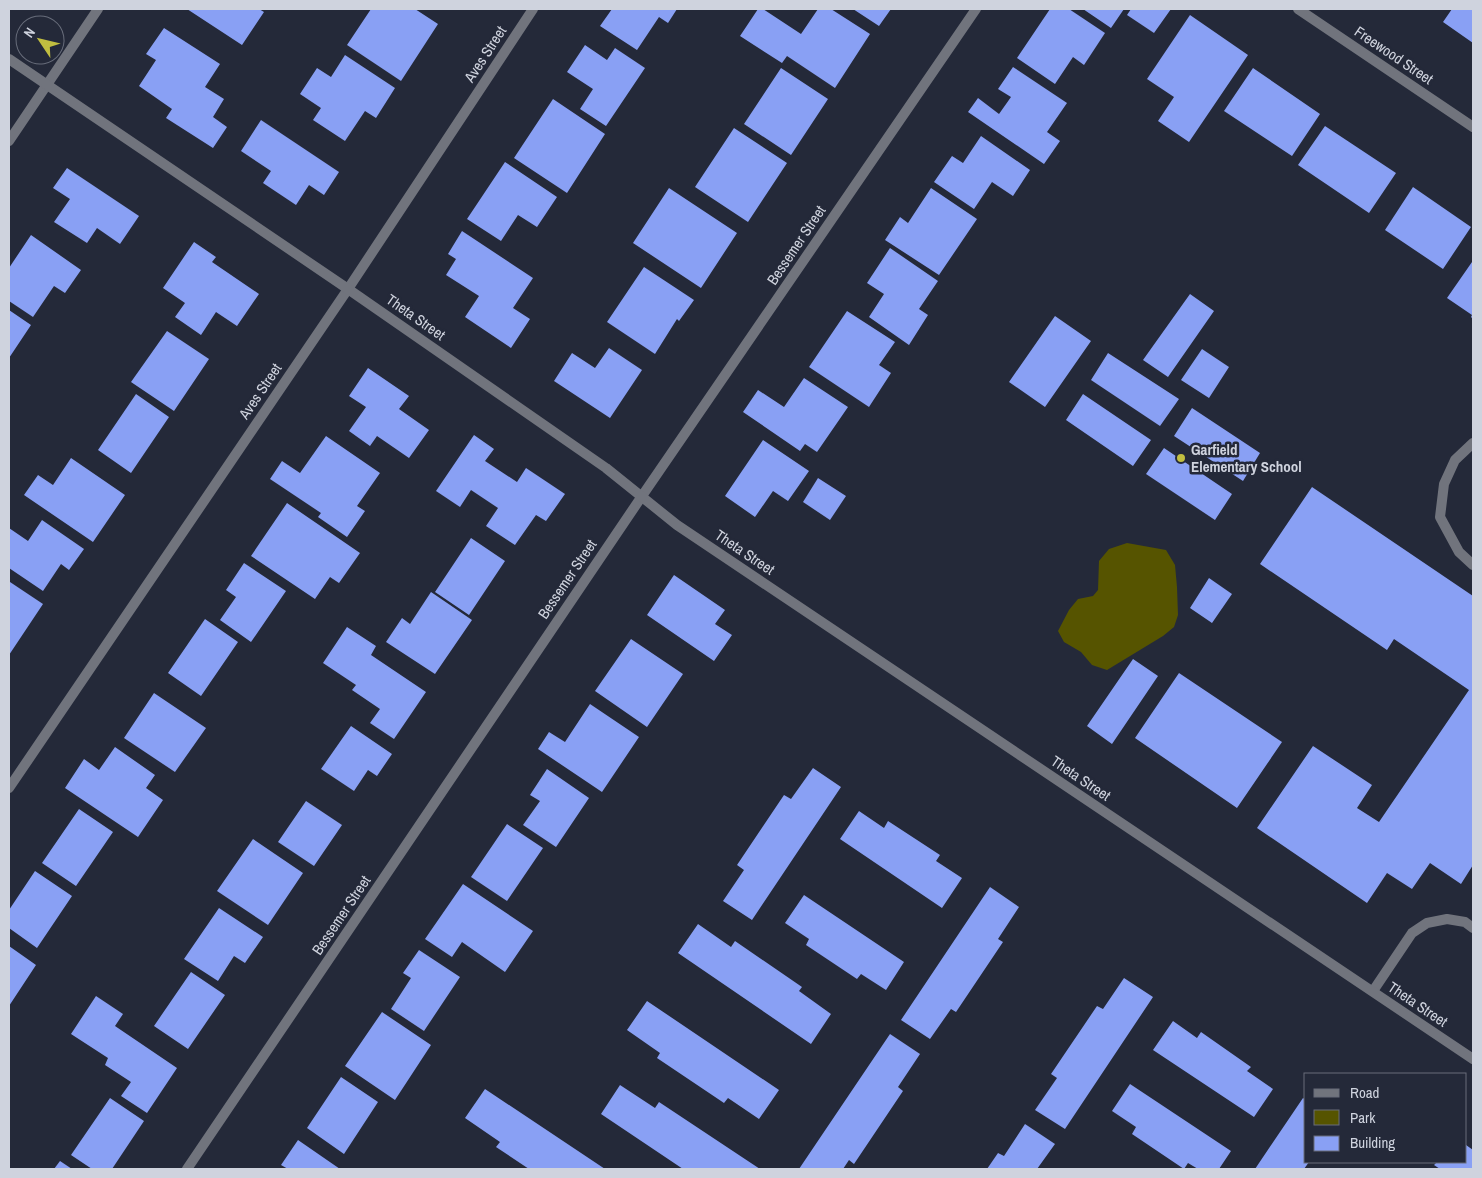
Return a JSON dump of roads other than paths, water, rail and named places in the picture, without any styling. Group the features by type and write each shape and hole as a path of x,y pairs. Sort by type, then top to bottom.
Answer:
{"street":[{"path":"9,141 98,9"},
{"name":"Aves Street","path":"9,788 348,289 533,9"},
{"name":"Bessemer Street","path":"187,1169 642,496 976,9"},
{"name":"Freewood Street","path":"1298,9 1473,127"},
{"name":"Theta Street","path":"9,59 348,289 606,468 677,525 1473,1059"},
{"path":"1473,443 1455,460 1444,484 1440,517 1459,552 1473,565"},
{"path":"1373,991 1412,933 1427,922 1447,919 1465,922 1473,928"}],"place":[{"name":"Garfield Elementary School","path":"1181,458"}]}
